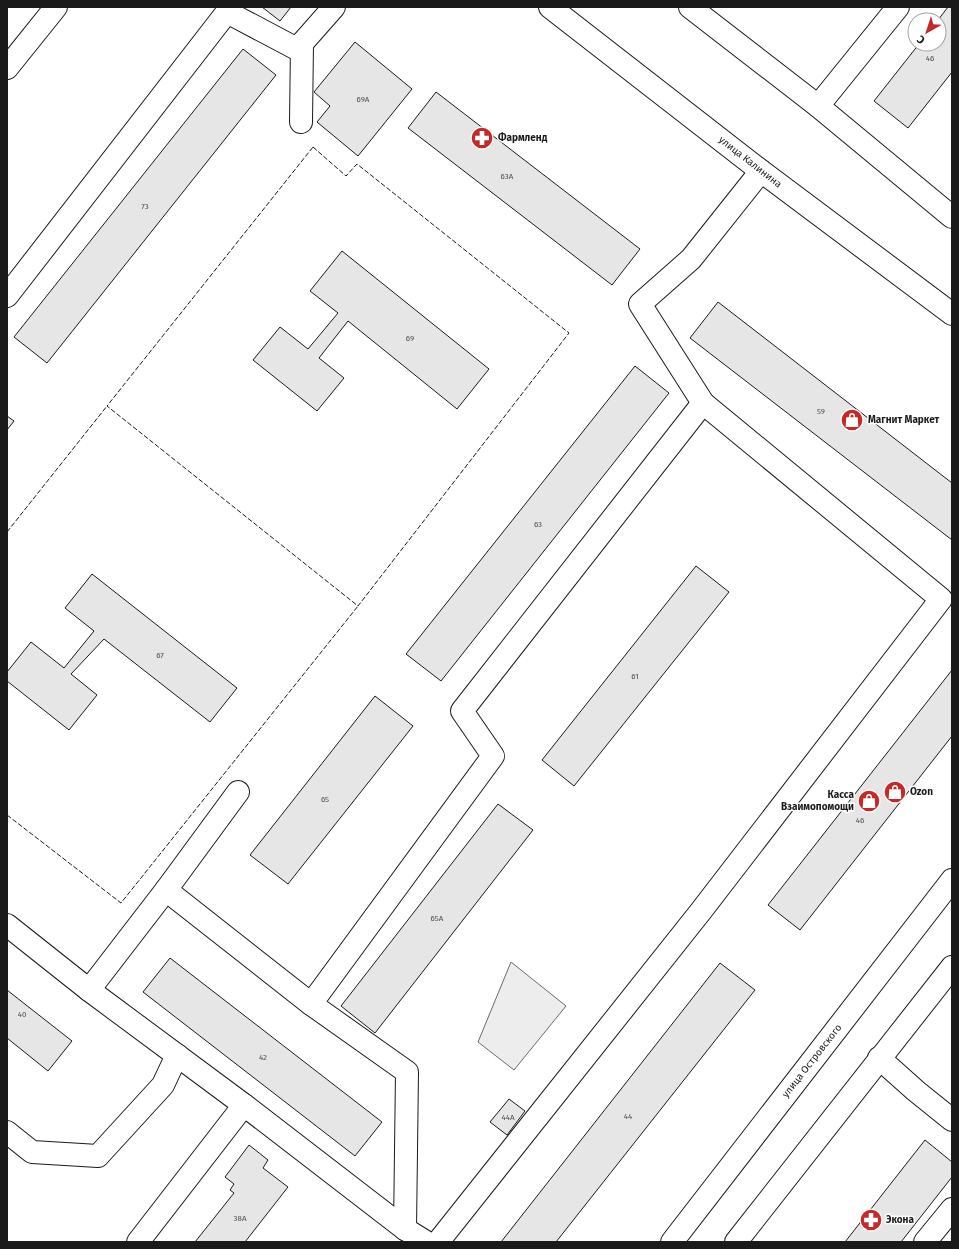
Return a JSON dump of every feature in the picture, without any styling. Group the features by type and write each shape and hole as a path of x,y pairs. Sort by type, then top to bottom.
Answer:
{"main road":[{"path":"7,68 56,7"},
{"path":"7,296 224,9 297,49 334,7"},
{"name":"улица Калинина","path":"550,7 761,171 952,314"},
{"path":"690,7 818,106 950,212"},
{"path":"818,106 898,7"},
{"path":"301,122 302,43"},
{"path":"438,1242 701,911 941,599 703,403 640,304 691,259 761,171"},
{"path":"311,1004 493,756 462,711 703,403"},
{"path":"88,990 166,890 238,792"},
{"name":"улица Островского","path":"672,1242 952,880"},
{"path":"166,890 311,1004 407,1072 405,1229"},
{"path":"7,925 88,990 244,1105 405,1229 426,1242"},
{"path":"736,1242 952,967"},
{"path":"7,1132 32,1152 98,1156 163,1085 177,1055"},
{"path":"879,1058 916,1091 952,1120"},
{"path":"138,1242 244,1105"},
{"path":"925,1242 952,1209"}],"shaded area":[{"path":"511,962 566,1006 514,1070 478,1042"}],"building":[{"path":"262,7 291,7 280,21"},
{"path":"948,7 952,7 952,72 908,128 874,101 913,52 947,52 947,12 944,12"},
{"path":"355,42 412,89 358,156 317,122 330,106 314,92"},
{"path":"243,49 276,75 47,363 14,337"},
{"path":"436,92 640,249 612,285 408,128"},
{"path":"342,251 489,369 457,409 348,321 319,358 344,378 317,411 253,360 280,327 308,349 338,313 310,291"},
{"path":"718,302 952,483 952,540 690,338"},
{"path":"635,366 669,393 441,681 406,654"},
{"path":"7,416 14,421 7,430"},
{"path":"696,566 729,592 574,786 542,760"},
{"path":"92,574 237,688 210,722 104,639 71,674 97,695 69,730 7,681 7,672 31,642 64,668 94,631 65,608"},
{"path":"952,670 952,736 800,930 768,905"},
{"path":"375,696 413,726 288,884 250,855"},
{"path":"498,804 533,830 375,1033 341,1006"},
{"path":"170,958 382,1122 355,1156 143,992"},
{"path":"720,963 755,990 556,1242 501,1242"},
{"path":"7,990 72,1041 48,1071 7,1038"},
{"path":"509,1099 525,1111 507,1135 490,1122"},
{"path":"925,1140 952,1162 952,1177 901,1242 845,1242"},
{"path":"249,1145 268,1160 263,1168 288,1187 245,1242 195,1242 234,1193 230,1190 234,1184 225,1177"}],"fence":[{"path":"313,147 346,176 357,164 569,333 358,606 107,406 313,147"},
{"path":"7,532 108,406"},
{"path":"7,815 121,903 358,606"}],"place":[{"name":"Фармленд","path":"482,138"},
{"name":"Магнит Маркет","path":"852,420"},
{"name":"Ozon","path":"895,792"},
{"name":"Касса Взаимопомощи","path":"869,801"},
{"name":"Экона","path":"871,1220"}]}
